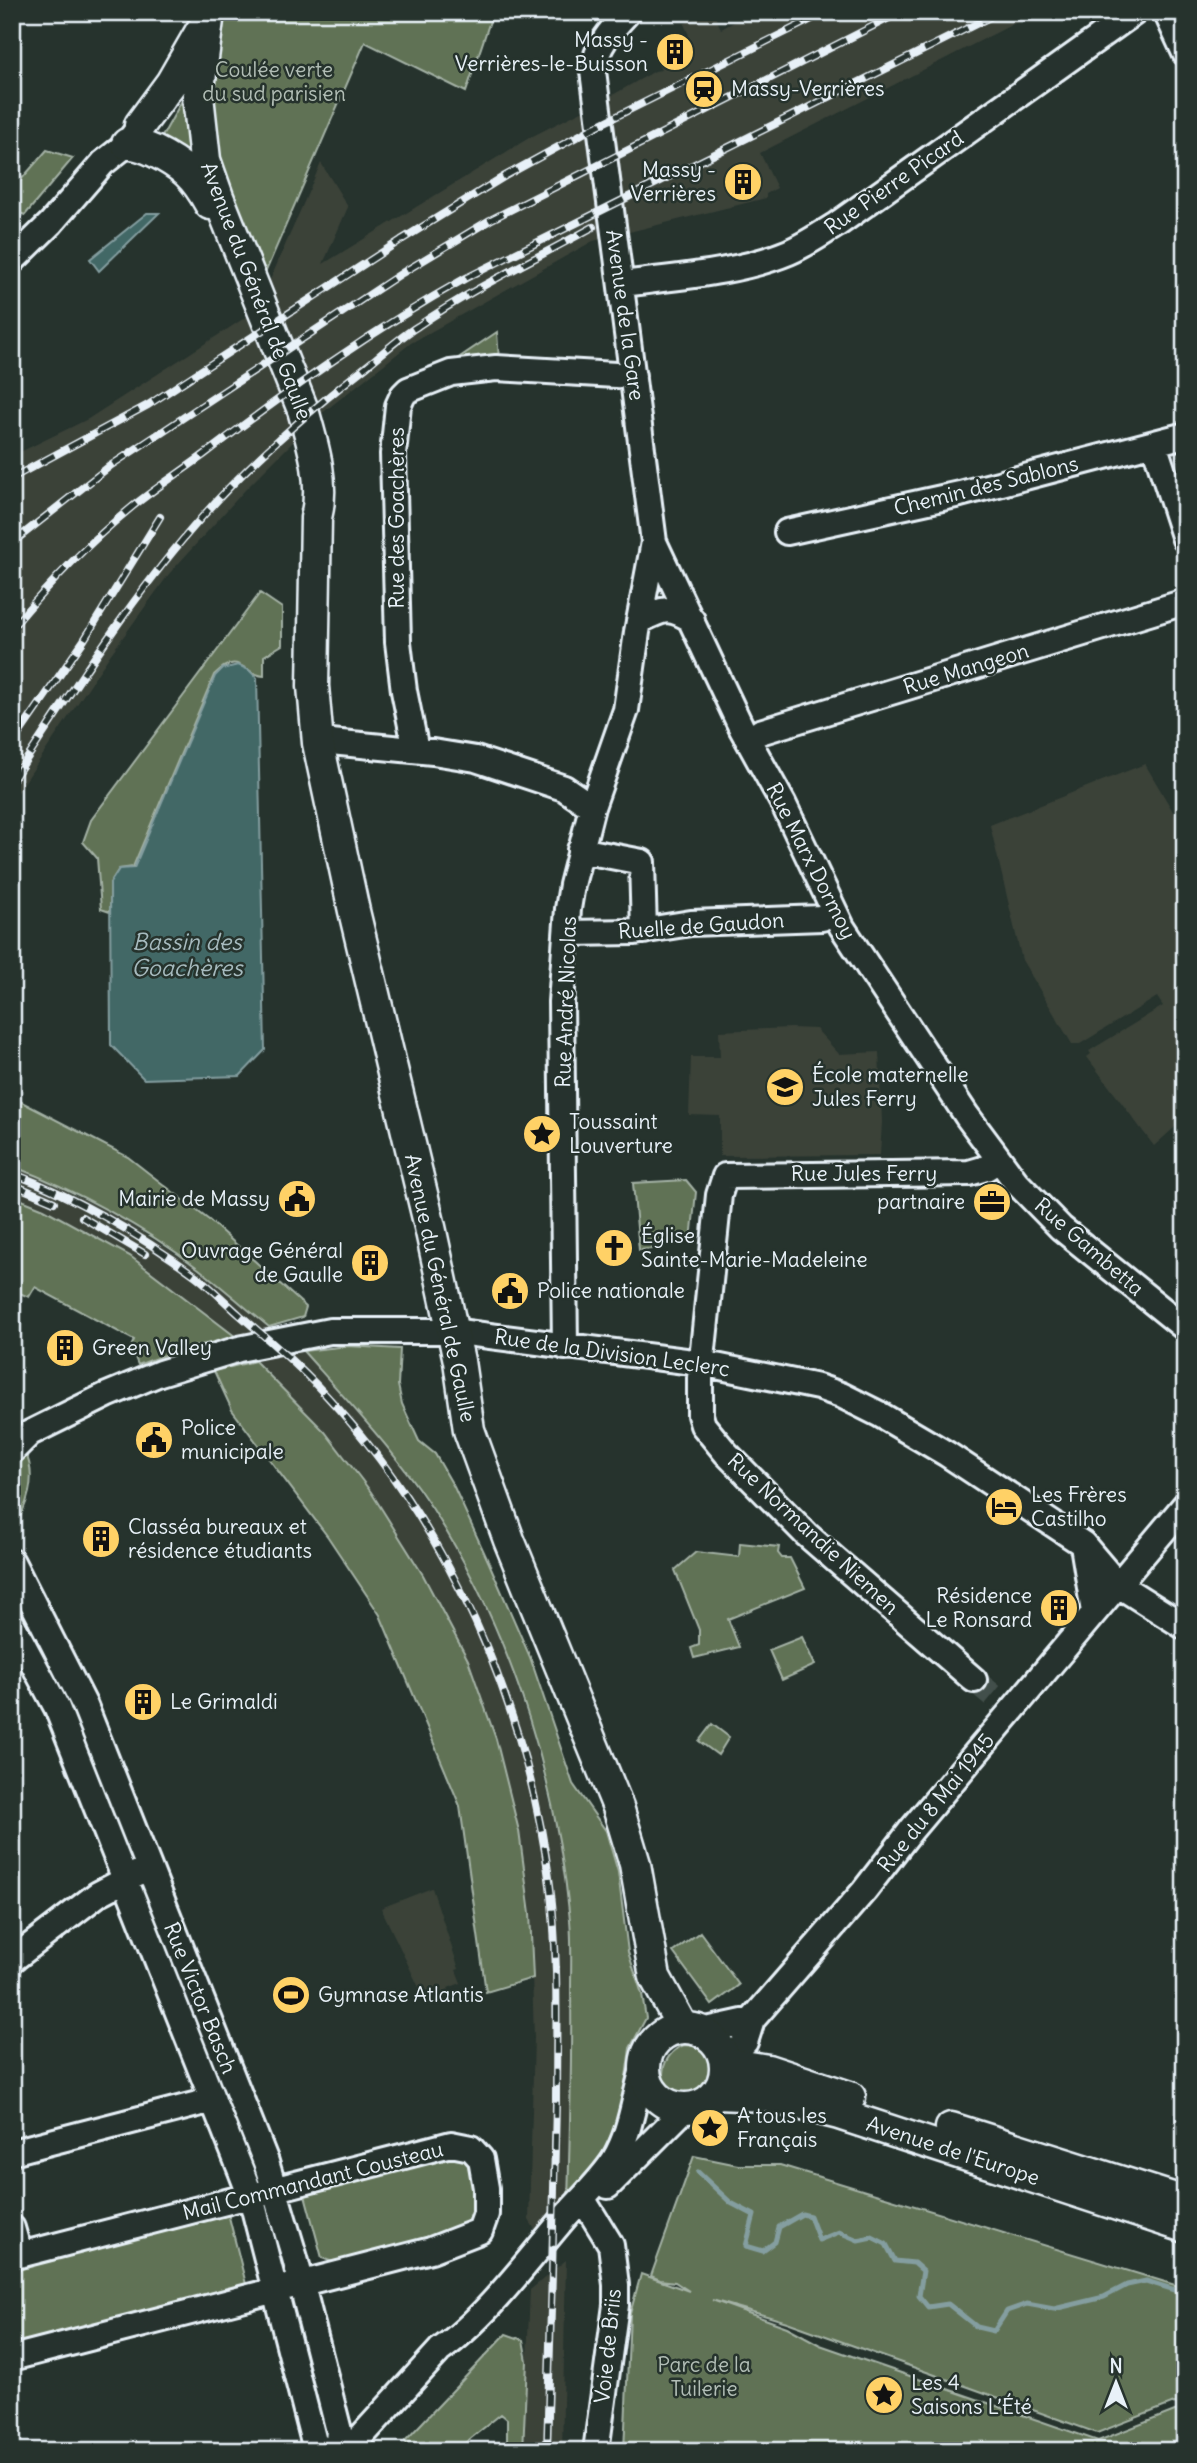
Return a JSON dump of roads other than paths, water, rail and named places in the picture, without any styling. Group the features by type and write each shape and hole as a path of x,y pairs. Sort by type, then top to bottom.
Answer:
{"main road":[{"path":"134,135 171,83 210,16"},
{"name":"Avenue du Général de Gaulle","path":"210,16 198,96 205,160 303,410 318,475 321,500 316,518"},
{"name":"Avenue du Général de Gaulle","path":"134,135 137,143 180,164 201,188 211,206 296,420 316,518 313,686 318,743 354,911 430,1227 460,1367 469,1430 509,1540 618,1807 635,1864 656,1977 693,2029"},
{"path":"693,2029 714,2039 722,2050 726,2063 726,2074 717,2094 699,2106 685,2109 674,2107 654,2095 645,2074 649,2050 657,2038 669,2031 693,2029"},
{"name":"Avenue de l'Europe","path":"726,2063 768,2070 821,2089 1185,2202"},
{"name":"Avenue de l'Europe","path":"717,2094 765,2096 839,2114 1185,2227"}],"street":[{"name":"Avenue de la Gare","path":"628,12 610,30 599,48 593,71 654,542"},
{"name":"Rue Pierre Picard","path":"622,284 739,267 806,244 1135,12"},
{"path":"1166,12 1185,53"},
{"path":"12,261 103,163 134,135"},
{"name":"Rue des Goachères","path":"416,750 404,691 398,642 393,454 398,406 403,395 408,390 451,373 496,368 633,376"},
{"name":"Chemin des Sablons","path":"787,532 960,494 1185,435"},
{"path":"1154,444 1185,539"},
{"name":"Rue Marx Dormoy","path":"654,542 842,927 999,1160"},
{"name":"Rue André Nicolas","path":"565,1347 561,1002 566,933 580,850 626,710 654,542"},
{"name":"Rue Mangeon","path":"749,739 773,728 1185,602"},
{"path":"639,621 669,609 692,620"},
{"path":"331,742 459,755 564,788 592,807"},
{"path":"580,850 642,862 644,931"},
{"name":"Ruelle de Gaudon","path":"566,933 644,931 691,923 822,918 833,909"},
{"name":"Rue Jules Ferry","path":"726,1176 969,1173 986,1168 999,1160"},
{"name":"Rue Gambetta","path":"999,1160 1016,1182 1061,1228 1185,1328"},
{"name":"Rue Normandie Niemen","path":"726,1176 719,1195 701,1363 700,1415 703,1425 726,1453 807,1535 974,1679"},
{"name":"Rue de la Division Leclerc","path":"12,1451 21,1433 160,1373 239,1349 330,1331 451,1331 701,1363 818,1387 880,1414 947,1454 1083,1544 1117,1584 1185,1627"},
{"name":"Rue du 8 Mai 1945","path":"726,2063 745,2042 752,2020 864,1891 1007,1707 1094,1612 1185,1505"},
{"path":"1083,1544 1094,1612"},
{"name":"Rue Victor Basch","path":"12,1562 85,1706 276,2190 339,2431 337,2451"},
{"name":"Rue Victor Basch","path":"12,1624 57,1709 251,2197 314,2442 323,2451"},
{"path":"12,1960 98,1894 147,1867"},
{"path":"693,2029 752,2020"},
{"path":"577,2210 614,2160 632,2117 637,2085 645,2063"},
{"path":"12,2152 213,2100"},
{"path":"348,2451 440,2350 453,2341 577,2210 685,2109"},
{"name":"Mail Commandant Cousteau","path":"18,2256 450,2144 471,2148 481,2159 486,2188 486,2214 480,2231 431,2250 302,2284"},
{"name":"Voie de Briis","path":"577,2210 611,2245 616,2286 616,2305 596,2451"},
{"path":"12,2228 18,2256"},
{"path":"12,2358 302,2284"},
{"path":"367,2451 387,2432 438,2367 453,2341"}],"water":[{"path":"147,213 159,213 99,271 90,259"},
{"name":"Bassin des Goachères","path":"238,665 257,678 265,1050 240,1076 144,1079 111,1045 110,883 119,869 134,868 215,676 222,669"}],"waterway":[{"path":"698,2172 731,2203 754,2215 746,2246 763,2251 775,2242 779,2227 802,2214 810,2216 819,2240 839,2232 858,2240 872,2237 886,2244 895,2261 914,2263 923,2271 919,2296 928,2307 948,2304 977,2327 994,2331 1007,2311 1027,2304 1054,2309 1104,2297 1127,2285 1146,2281 1185,2293"}],"tunnel":[{"path":"974,1680 1002,1703"}],"railway":[{"path":"12,478 148,405 401,240 505,176 591,129 826,12"},
{"path":"12,543 110,466 402,273 490,220 901,12"},
{"path":"12,628 69,565 132,507 300,384 398,318 466,278 1000,12"},
{"path":"12,781 98,653 166,560 210,508 275,443 411,330 482,286 593,227"},
{"path":"12,744 84,640 160,517"},
{"path":"12,1173 84,1206 175,1261 208,1285 284,1353 324,1393 369,1445 409,1501 444,1560 475,1621 501,1685 523,1751 539,1818 553,1912 556,2104 547,2451"},
{"path":"12,1184 54,1202"},
{"path":"82,1217 145,1254"}],"place":[{"name":"Massy - Verrières-le-Buisson","path":"675,52"},
{"name":"Massy-Verrières","path":"704,89"},
{"name":"Massy - Verrières","path":"743,182"},
{"name":"École maternelle Jules Ferry","path":"785,1087"},
{"name":"Toussaint Louverture","path":"542,1134"},
{"name":"Mairie de Massy","path":"297,1199"},
{"name":"partnaire","path":"992,1202"},
{"name":"Église Sainte-Marie-Madeleine","path":"614,1248"},
{"name":"Ouvrage Général de Gaulle","path":"370,1263"},
{"name":"Police nationale","path":"510,1291"},
{"name":"Green Valley","path":"65,1348"},
{"name":"Police municipale","path":"154,1440"},
{"name":"Les Frères Castilho","path":"1004,1507"},
{"name":"Classéa bureaux et résidence étudiants","path":"101,1539"},
{"name":"Résidence Le Ronsard","path":"1059,1608"},
{"name":"Le Grimaldi","path":"143,1702"},
{"name":"Gymnase Atlantis","path":"291,1995"},
{"name":"A tous les Français","path":"710,2128"},
{"name":"Les 4 Saisons L’Été","path":"884,2395"}],"park label":[{"name":"Coulée verte du sud parisien","path":"274,82"},
{"name":"Parc de la Tuilerie","path":"704,2377"}]}
